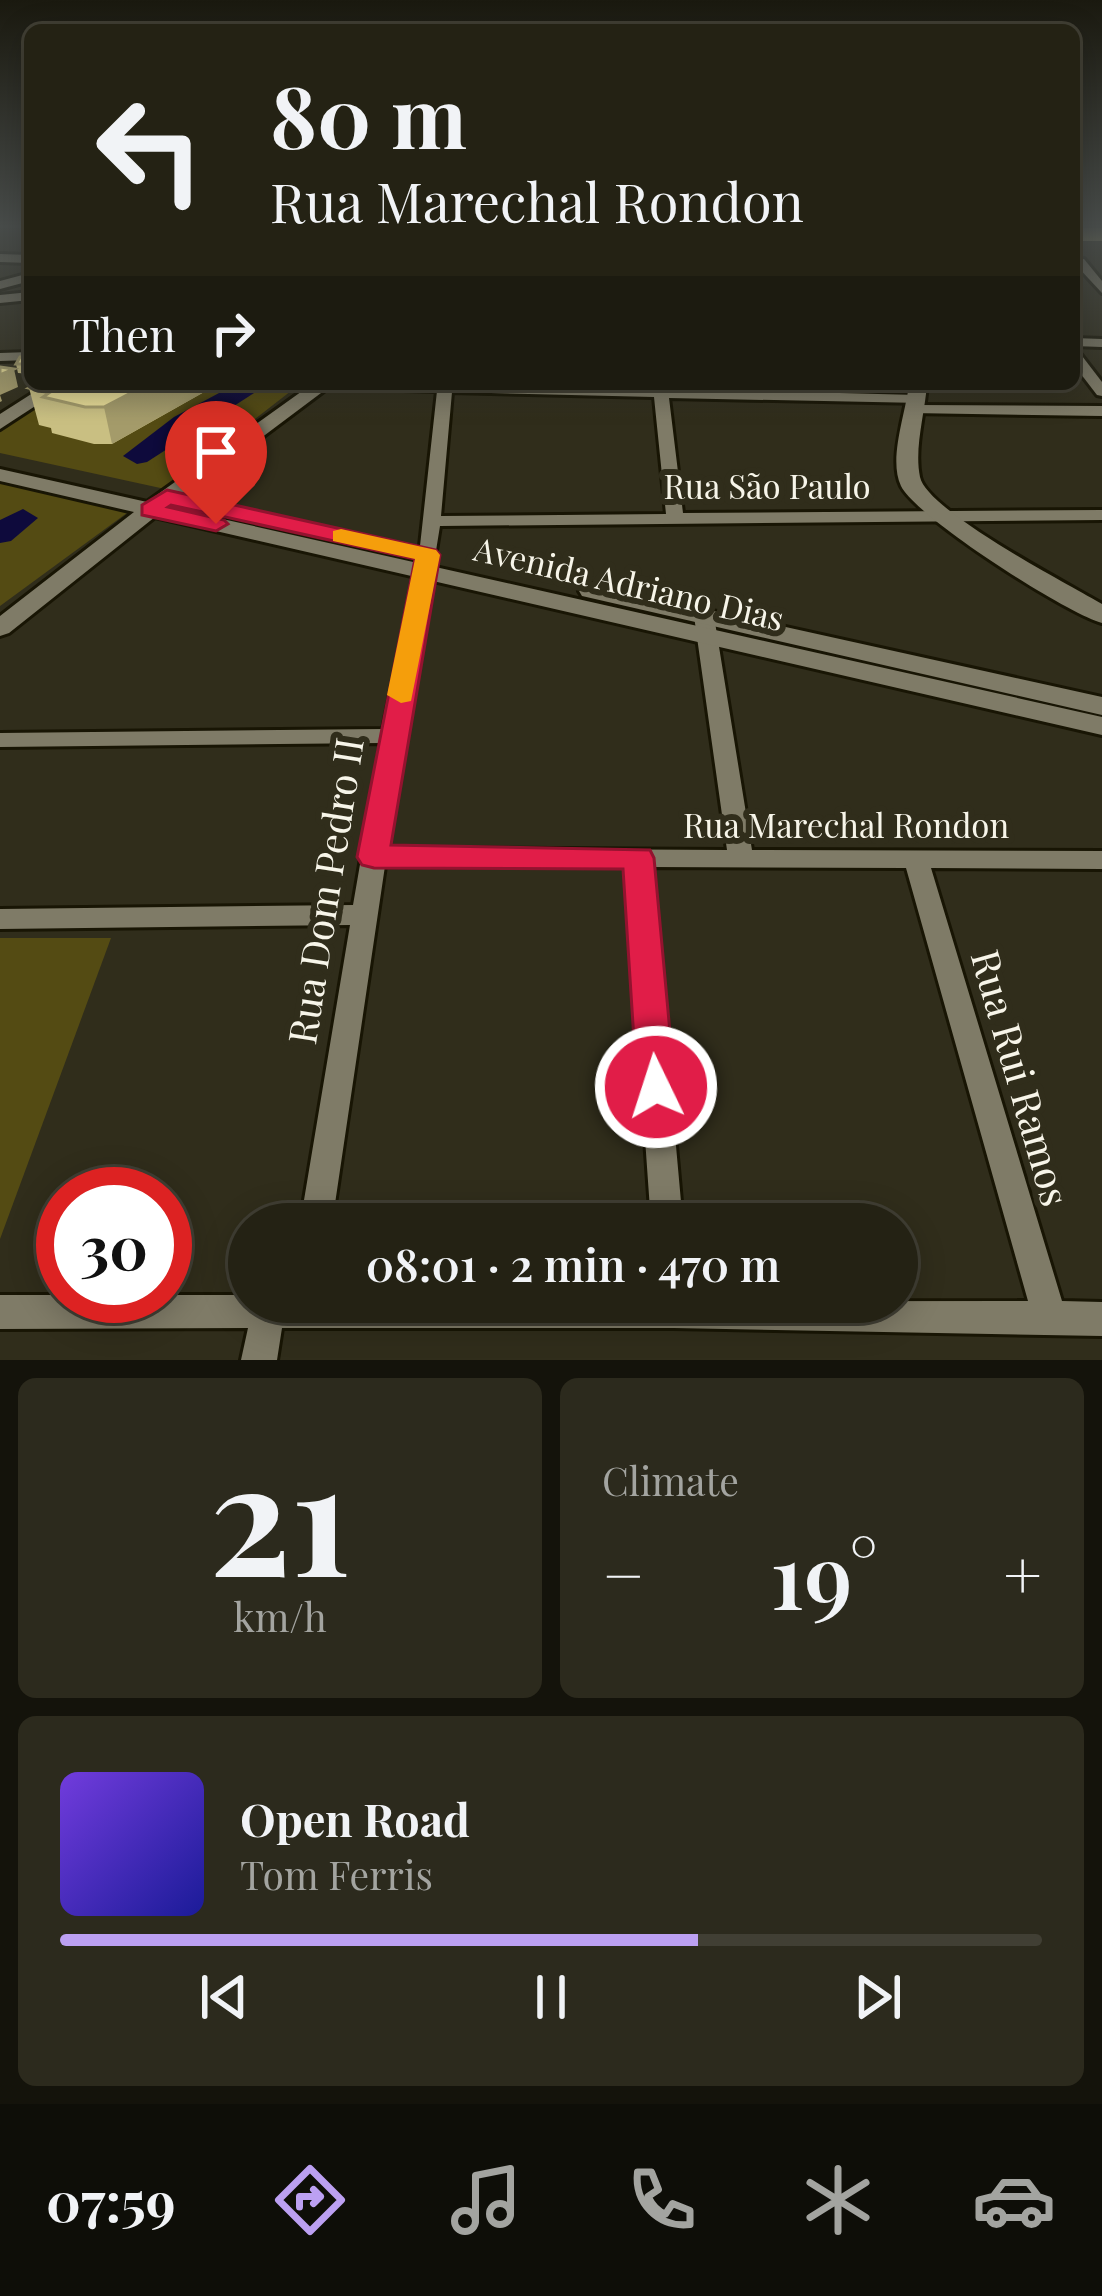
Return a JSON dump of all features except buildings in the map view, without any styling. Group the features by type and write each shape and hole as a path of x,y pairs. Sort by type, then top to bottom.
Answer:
{"street":[{"path":"1080,363 1102,392"},
{"path":"0,423 51,390"},
{"path":"0,628 158,504 316,390"},
{"path":"446,390 661,395 708,390 1102,411"},
{"name":"Rua Dom Pedro II","path":"319,1203 393,736 426,563 446,390"},
{"path":"661,395 675,518"},
{"path":"917,398 908,482 917,496 1102,615"},
{"name":"Avenida Adriano Dias","path":"0,461 158,504"},
{"name":"Avenida Adriano Dias","path":"0,475 158,504 705,626 1102,706"},
{"name":"Rua São Paulo","path":"432,521 1102,515"},
{"path":"705,626 741,859"},
{"name":"Avenida Adriano Dias","path":"705,626 1102,727"},
{"path":"0,740 393,736"},
{"name":"Rua Marechal Rondon","path":"374,857 1102,860"},
{"path":"638,858 665,1203"},
{"name":"Rua Rui Ramos","path":"916,860 1050,1319"},
{"path":"0,919 364,915"},
{"path":"0,1312 228,1310"},
{"path":"918,1314 1102,1319"},
{"path":"259,1360 283,1323"}],"shaded area":[{"path":"58,390 292,390 165,489 0,453 0,426"},
{"path":"0,481 131,510 0,606"},
{"path":"0,938 111,938 0,1239"}],"waterway":[{"path":"137,456 183,423 244,390"},
{"path":"0,534 23,518"}],"slow traffic":[{"path":"341,536 428,555 401,695"}],"route":[{"path":"216,524 150,510 167,497 428,555 374,857 638,858 656,1087"}]}
